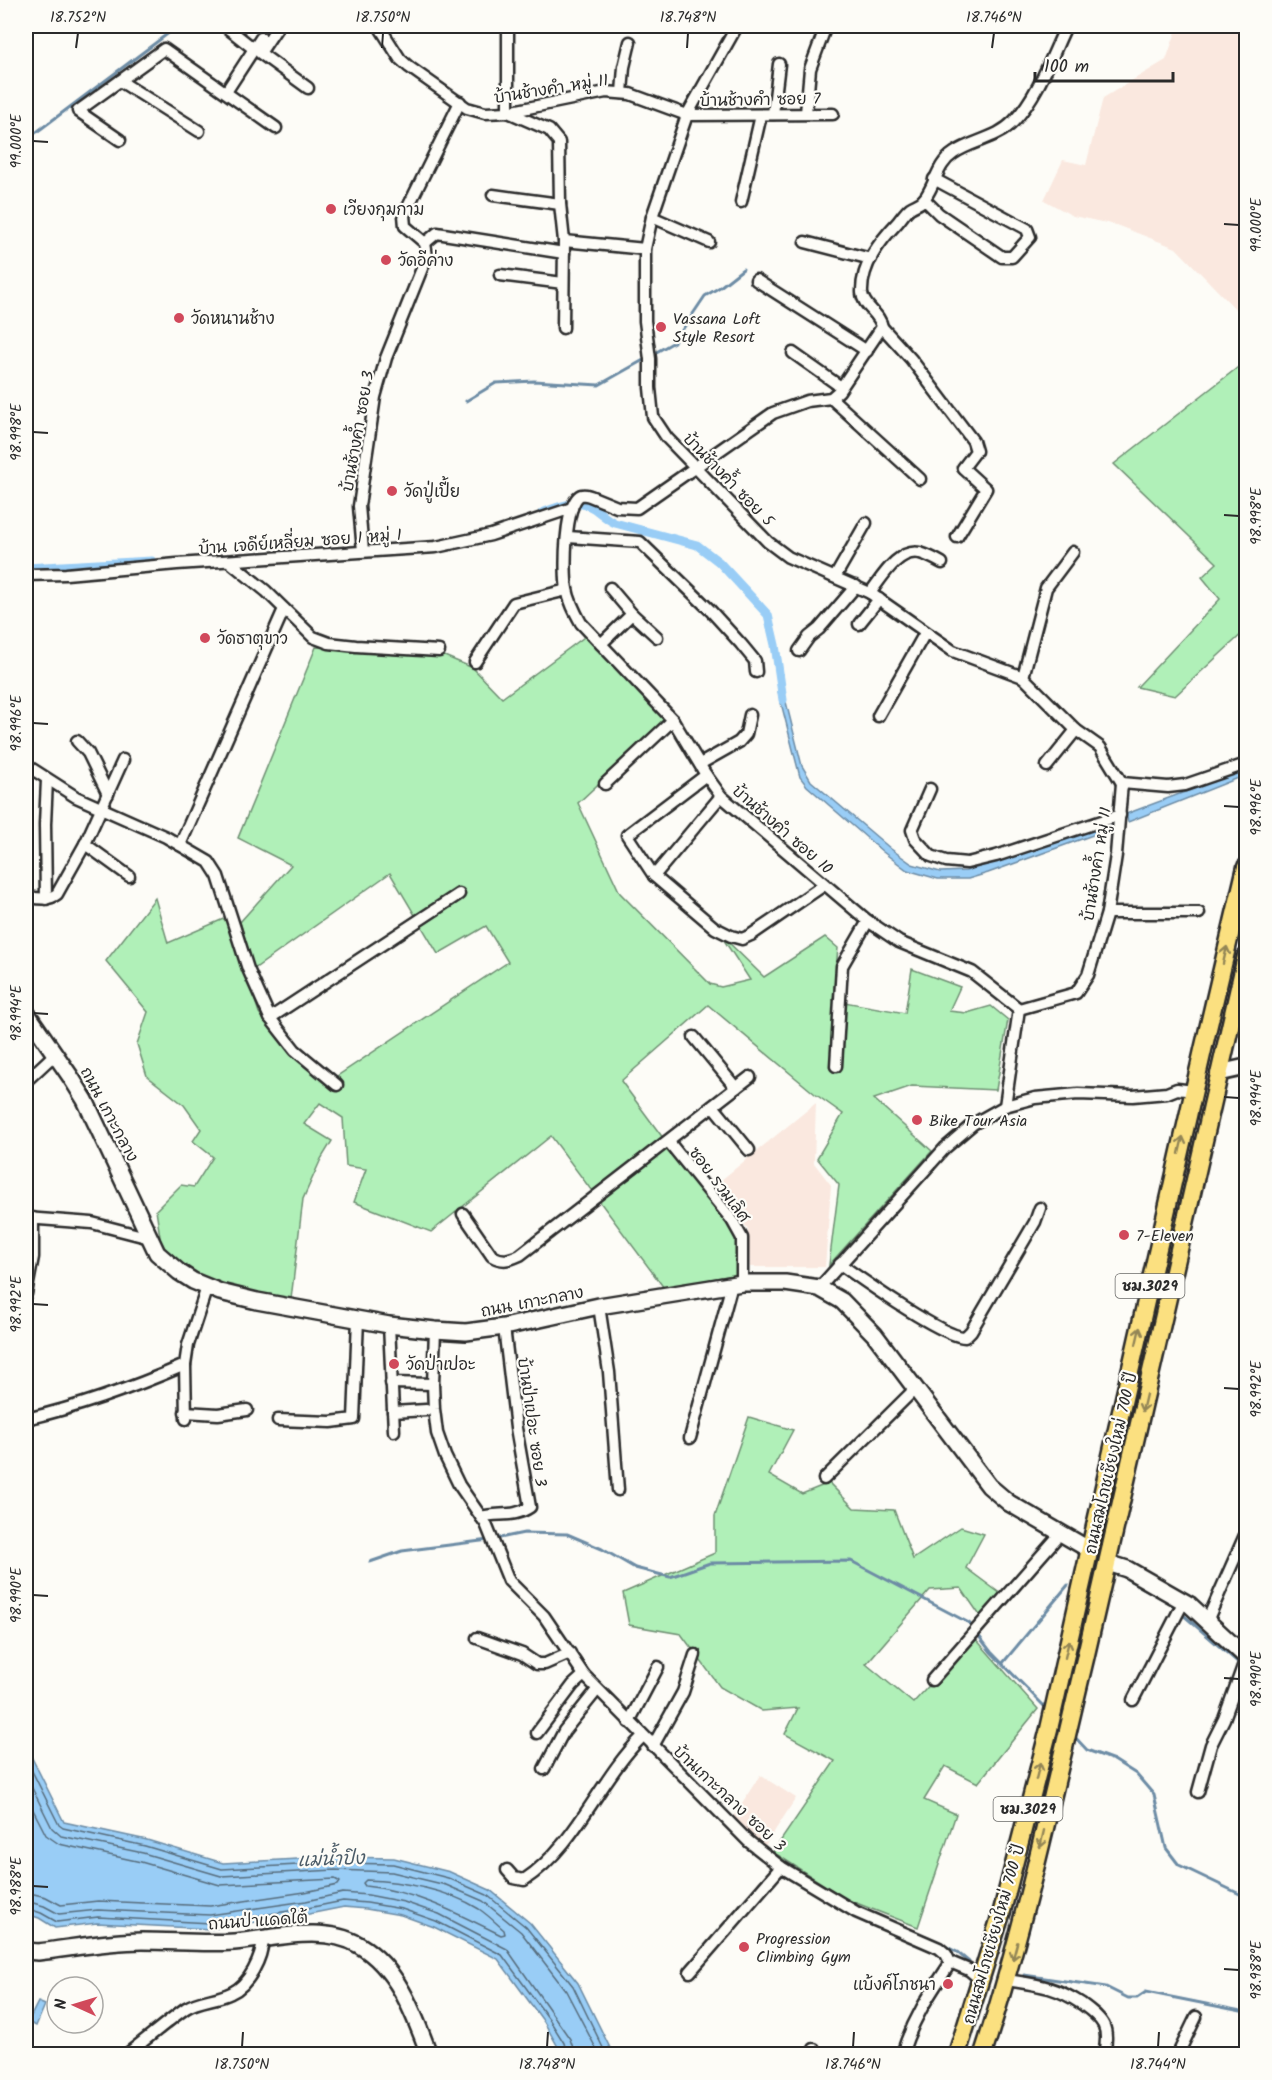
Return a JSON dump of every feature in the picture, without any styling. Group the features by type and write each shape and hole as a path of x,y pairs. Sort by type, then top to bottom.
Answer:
{"main road":[{"name":"ถนนสมโภชเชียงใหม่ 700 ปี","path":"957,2055 1002,1911 1049,1729 1246,867"},
{"name":"ถนนสมโภชเชียงใหม่ 700 ปี","path":"983,2055 1007,1980 1071,1719 1246,957"},
{"path":"949,2055 973,2005"},
{"path":"992,2055 997,2011"}],"street":[{"path":"225,26 254,49"},
{"path":"226,92 270,26"},
{"path":"278,26 260,53 308,88"},
{"name":"บ้านช้างคำ หมู่ 11","path":"379,26 400,59 409,67 467,108 479,112 508,112 606,92 630,94 687,115"},
{"path":"508,26 508,112 549,130 559,142 560,204 564,241 563,328"},
{"name":"บ้านช้างค้ำ ซอย 5","path":"737,26 687,115 652,217 645,249 645,301 653,417 667,438 768,542 789,557 874,596 953,651 1023,676 1076,730 1100,747 1122,783"},
{"path":"806,113 810,69 826,26"},
{"path":"957,537 986,489 963,468 976,451 973,441 911,359 882,327 879,317 864,301 862,296 864,273 884,237 910,208 924,200 946,159 966,146 996,135 1012,123 1034,92 1066,26"},
{"path":"622,93 624,67 630,42"},
{"path":"120,140 78,111 164,49 276,128"},
{"path":"773,114 779,64"},
{"path":"120,81 199,131"},
{"path":"460,102 404,216 405,226 425,243 437,233 564,253"},
{"name":"บ้านช้างคำ ซอย 7","path":"687,115 833,114"},
{"path":"741,202 761,115"},
{"path":"924,200 939,214 1002,257 1012,257 1030,237 1027,228 934,178"},
{"path":"493,195 560,204"},
{"path":"652,217 709,242"},
{"path":"564,241 645,249"},
{"path":"805,242 871,259"},
{"name":"บ้านช้างค้ำ ซอย 3","path":"363,548 359,506 375,397 386,358 427,256 425,243"},
{"path":"500,275 563,284"},
{"path":"756,280 867,351"},
{"path":"573,505 584,494 617,507 637,508 774,413 807,401 831,398 867,351 882,327"},
{"path":"793,353 841,387"},
{"path":"831,398 920,479"},
{"name":"บ้าน เจดีย์เหลี่ยม ซอย 1 หมู่ 1","path":"26,575 230,562 363,548 436,547 491,535 573,505"},
{"name":"บ้านช้างคำ ซอย 10","path":"573,505 564,565 567,590 581,623 673,720 721,796 868,921 899,942 972,972 1019,1009"},
{"path":"836,577 866,523"},
{"path":"568,537 640,542 710,610 741,644 755,661 756,672"},
{"path":"1023,676 1046,588 1073,552"},
{"path":"859,624 896,561 910,553 921,553 942,563"},
{"path":"230,562 266,591 313,637 329,643 439,651"},
{"path":"799,651 808,638 819,630 856,586"},
{"path":"610,588 657,638"},
{"path":"475,662 514,603 567,590"},
{"path":"180,845 284,609"},
{"path":"601,644 632,614"},
{"path":"878,716 925,633"},
{"path":"699,764 739,742 746,734 750,715"},
{"path":"605,784 673,720"},
{"path":"1047,766 1076,730"},
{"path":"78,741 88,753 108,794"},
{"path":"26,897 46,899 57,894 85,844 123,760"},
{"path":"1122,783 1168,787 1185,784 1246,764"},
{"path":"26,765 47,780 102,809 180,845 209,862 218,876 248,969 270,1018 295,1050 337,1085"},
{"path":"706,775 627,835 654,876 715,928 742,939 824,885"},
{"path":"46,899 47,780"},
{"name":"บ้านช้างค้ำ หมู่ 11","path":"1019,1009 1076,993 1088,975 1107,913 1122,783"},
{"path":"930,789 912,830 915,839 931,856 946,861 967,863 996,856 1120,815"},
{"path":"654,876 721,796"},
{"path":"85,844 129,876"},
{"path":"270,1018 459,894"},
{"path":"1107,913 1199,913"},
{"path":"836,1066 842,966 868,921"},
{"path":"1005,1106 1019,1009"},
{"name":"ถนน เกาะกลาง","path":"26,1012 85,1100 157,1253 168,1264 207,1287 257,1301 358,1319 466,1332 504,1327 599,1306 737,1283 785,1283 819,1288 842,1301 875,1335 989,1486 1009,1503 1090,1550"},
{"path":"694,1037 736,1088"},
{"path":"26,1081 55,1054"},
{"path":"1219,1073 1246,1067"},
{"path":"463,1214 492,1256 499,1260 509,1261 520,1255 750,1077"},
{"path":"819,1288 950,1143 973,1124 1005,1106 1035,1098 1078,1094 1133,1096 1167,1094 1177,1089 1194,1091"},
{"path":"712,1106 749,1150"},
{"name":"ซอย รวมเลิศ","path":"668,1141 732,1220 742,1238 737,1283 690,1438"},
{"path":"840,1264 886,1296 957,1337 965,1337 971,1331 1035,1221 1040,1208"},
{"path":"26,1294 33,1257 29,1218 93,1223 150,1238"},
{"path":"122,1231 133,1226 141,1218"},
{"path":"207,1287 188,1345 184,1365 185,1415 247,1410"},
{"path":"599,1306 609,1372 618,1490"},
{"path":"278,1420 331,1422 354,1419 358,1319"},
{"path":"388,1324 394,1431"},
{"name":"บ้านป่าเปอะ ซอย 3","path":"481,1517 492,1514 514,1515 530,1507 516,1428 504,1327"},
{"name":"บ้านเกาะกลาง ซอย 3","path":"435,1330 433,1384 437,1433 445,1456 459,1485 481,1517 509,1581 544,1616 584,1675 748,1841 781,1867 856,1912 939,1948 950,1962 969,1970 981,1980"},
{"path":"26,1419 74,1408 184,1365"},
{"path":"391,1383 433,1384"},
{"path":"824,1479 915,1389"},
{"path":"393,1412 426,1410"},
{"path":"932,1680 1061,1533"},
{"path":"1207,1621 1246,1533"},
{"path":"1108,1563 1127,1569 1184,1601 1207,1621 1244,1662 1224,1719 1211,1745 1198,1792"},
{"path":"1133,1700 1184,1601"},
{"path":"477,1638 522,1654 537,1664 545,1664 570,1653"},
{"path":"653,1746 683,1692 695,1655"},
{"path":"629,1722 658,1667"},
{"path":"537,1733 573,1685 584,1675"},
{"path":"544,1769 564,1731 597,1690"},
{"path":"507,1870 519,1880 524,1880 532,1874 577,1825 631,1748 643,1736"},
{"path":"690,1972 781,1867"},
{"name":"ถนนป่าแดดใต้","path":"26,1951 38,1952 141,1941 211,1943 325,1935 343,1938 365,1949 380,1962 403,1993 427,2054"},
{"path":"127,2055 189,2007 231,1993 240,1986 255,1966 263,1950 263,1939"},
{"path":"902,2055 911,2028 929,1994 950,1962"},
{"path":"1007,1980 1059,1990 1099,2016 1105,2026 1108,2039 1104,2055"},
{"path":"1178,2055 1196,2017"}],"shaded area":[{"path":"1178,26 1246,26 1246,320 1176,248 1116,225 1073,216 1044,200 1063,160 1086,165 1103,98 1166,60"},
{"path":"816,1103 814,1163 831,1185 825,1267 750,1267 748,1229 715,1185"},
{"path":"760,1775 796,1798 763,1849 731,1820"}],"green space":[{"path":"1246,361 1246,630 1175,696 1137,687 1220,599 1202,577 1217,563 1114,464"},
{"path":"587,635 667,720 578,803 620,893 710,984 721,987 750,980 720,934 764,977 825,937 838,948 833,1000 905,1013 912,969 960,987 949,1011 967,1013 991,1006 1008,1020 996,1090 912,1086 874,1099 932,1151 829,1265 839,1185 817,1158 843,1114 815,1094 708,1005 621,1081 737,1238 738,1274 664,1288 551,1136 431,1232 354,1202 366,1169 346,1166 343,1118 320,1103 304,1124 332,1141 303,1199 291,1299 230,1287 188,1270 162,1250 156,1210 181,1185 194,1187 213,1157 193,1141 201,1129 184,1105 147,1076 137,1044 148,1012 106,961 155,898 168,943 228,917 259,1013 293,1057 328,1082 508,962 486,926 438,954 390,873 254,969 240,922 291,865 238,838 316,647 442,655 473,668 502,698"},
{"path":"749,1417 793,1430 769,1475 802,1494 829,1483 854,1508 894,1510 913,1559 961,1527 984,1534 966,1568 1001,1594 981,1617 961,1588 930,1590 866,1664 913,1703 974,1637 1038,1709 978,1783 945,1766 924,1800 956,1814 918,1927 846,1899 773,1852 835,1761 785,1734 798,1708 762,1711 720,1687 681,1634 629,1625 623,1593 715,1553 715,1516"}],"water":[{"path":"783,690 802,766 811,781 912,864 940,872 966,871 1115,819 1115,827 968,879 938,879 907,870 807,786 800,777 778,691"},
{"path":"1246,769 1246,775 1128,822 1126,814"},
{"name":"แม่น้ำปิง","path":"26,1746 64,1822 147,1840 223,1863 335,1857 394,1858 450,1872 490,1890 530,1923 578,1983 613,2054 562,2054 544,2022 498,1959 434,1927 401,1915 344,1907 211,1929 97,1923 55,1928 39,1918 26,1914"},
{"path":"38,2002 45,2005 36,2026 28,2022"}],"waterway":[{"path":"26,140 178,26"},
{"path":"653,354 674,342 705,296 743,269"},
{"path":"466,401 496,383 534,381 599,385 647,358"},
{"path":"542,513 568,505 582,504 595,509 615,523 697,545 719,562 768,615 783,700"},
{"path":"26,568 152,561"},
{"path":"495,1539 524,1533 567,1534 602,1549 635,1568 670,1577 710,1563 851,1561 969,1623 991,1652 1047,1709"},
{"path":"370,1562 402,1551 489,1540"},
{"path":"1127,1579 1170,1603 1176,1609"},
{"path":"1002,1664 1068,1585"},
{"path":"1181,1613 1240,1664"},
{"path":"1073,1735 1087,1750 1114,1760 1136,1774 1154,1795 1166,1848 1179,1865 1246,1897"},
{"path":"943,1945 957,1952 969,1962"},
{"path":"1024,1975 1106,1987 1128,1998 1137,1998 1146,1992 1246,2012"}],"place":[{"name":"เวียงกุมกาม","path":"331,209"},
{"name":"วัดอีค่าง","path":"386,260"},
{"name":"วัดหนานช้าง","path":"179,318"},
{"name":"Vassana Loft Style Resort","path":"661,327"},
{"name":"วัดปู่เปี้ย","path":"392,491"},
{"name":"วัดธาตุขาว","path":"205,638"},
{"name":"Bike Tour Asia","path":"917,1120"},
{"name":"7-Eleven","path":"1124,1235"},
{"name":"วัดป่าเปอะ","path":"394,1364"},
{"name":"Progression Climbing Gym","path":"744,1947"},
{"name":"แบ้งค์โภชนา","path":"948,1984"}]}
